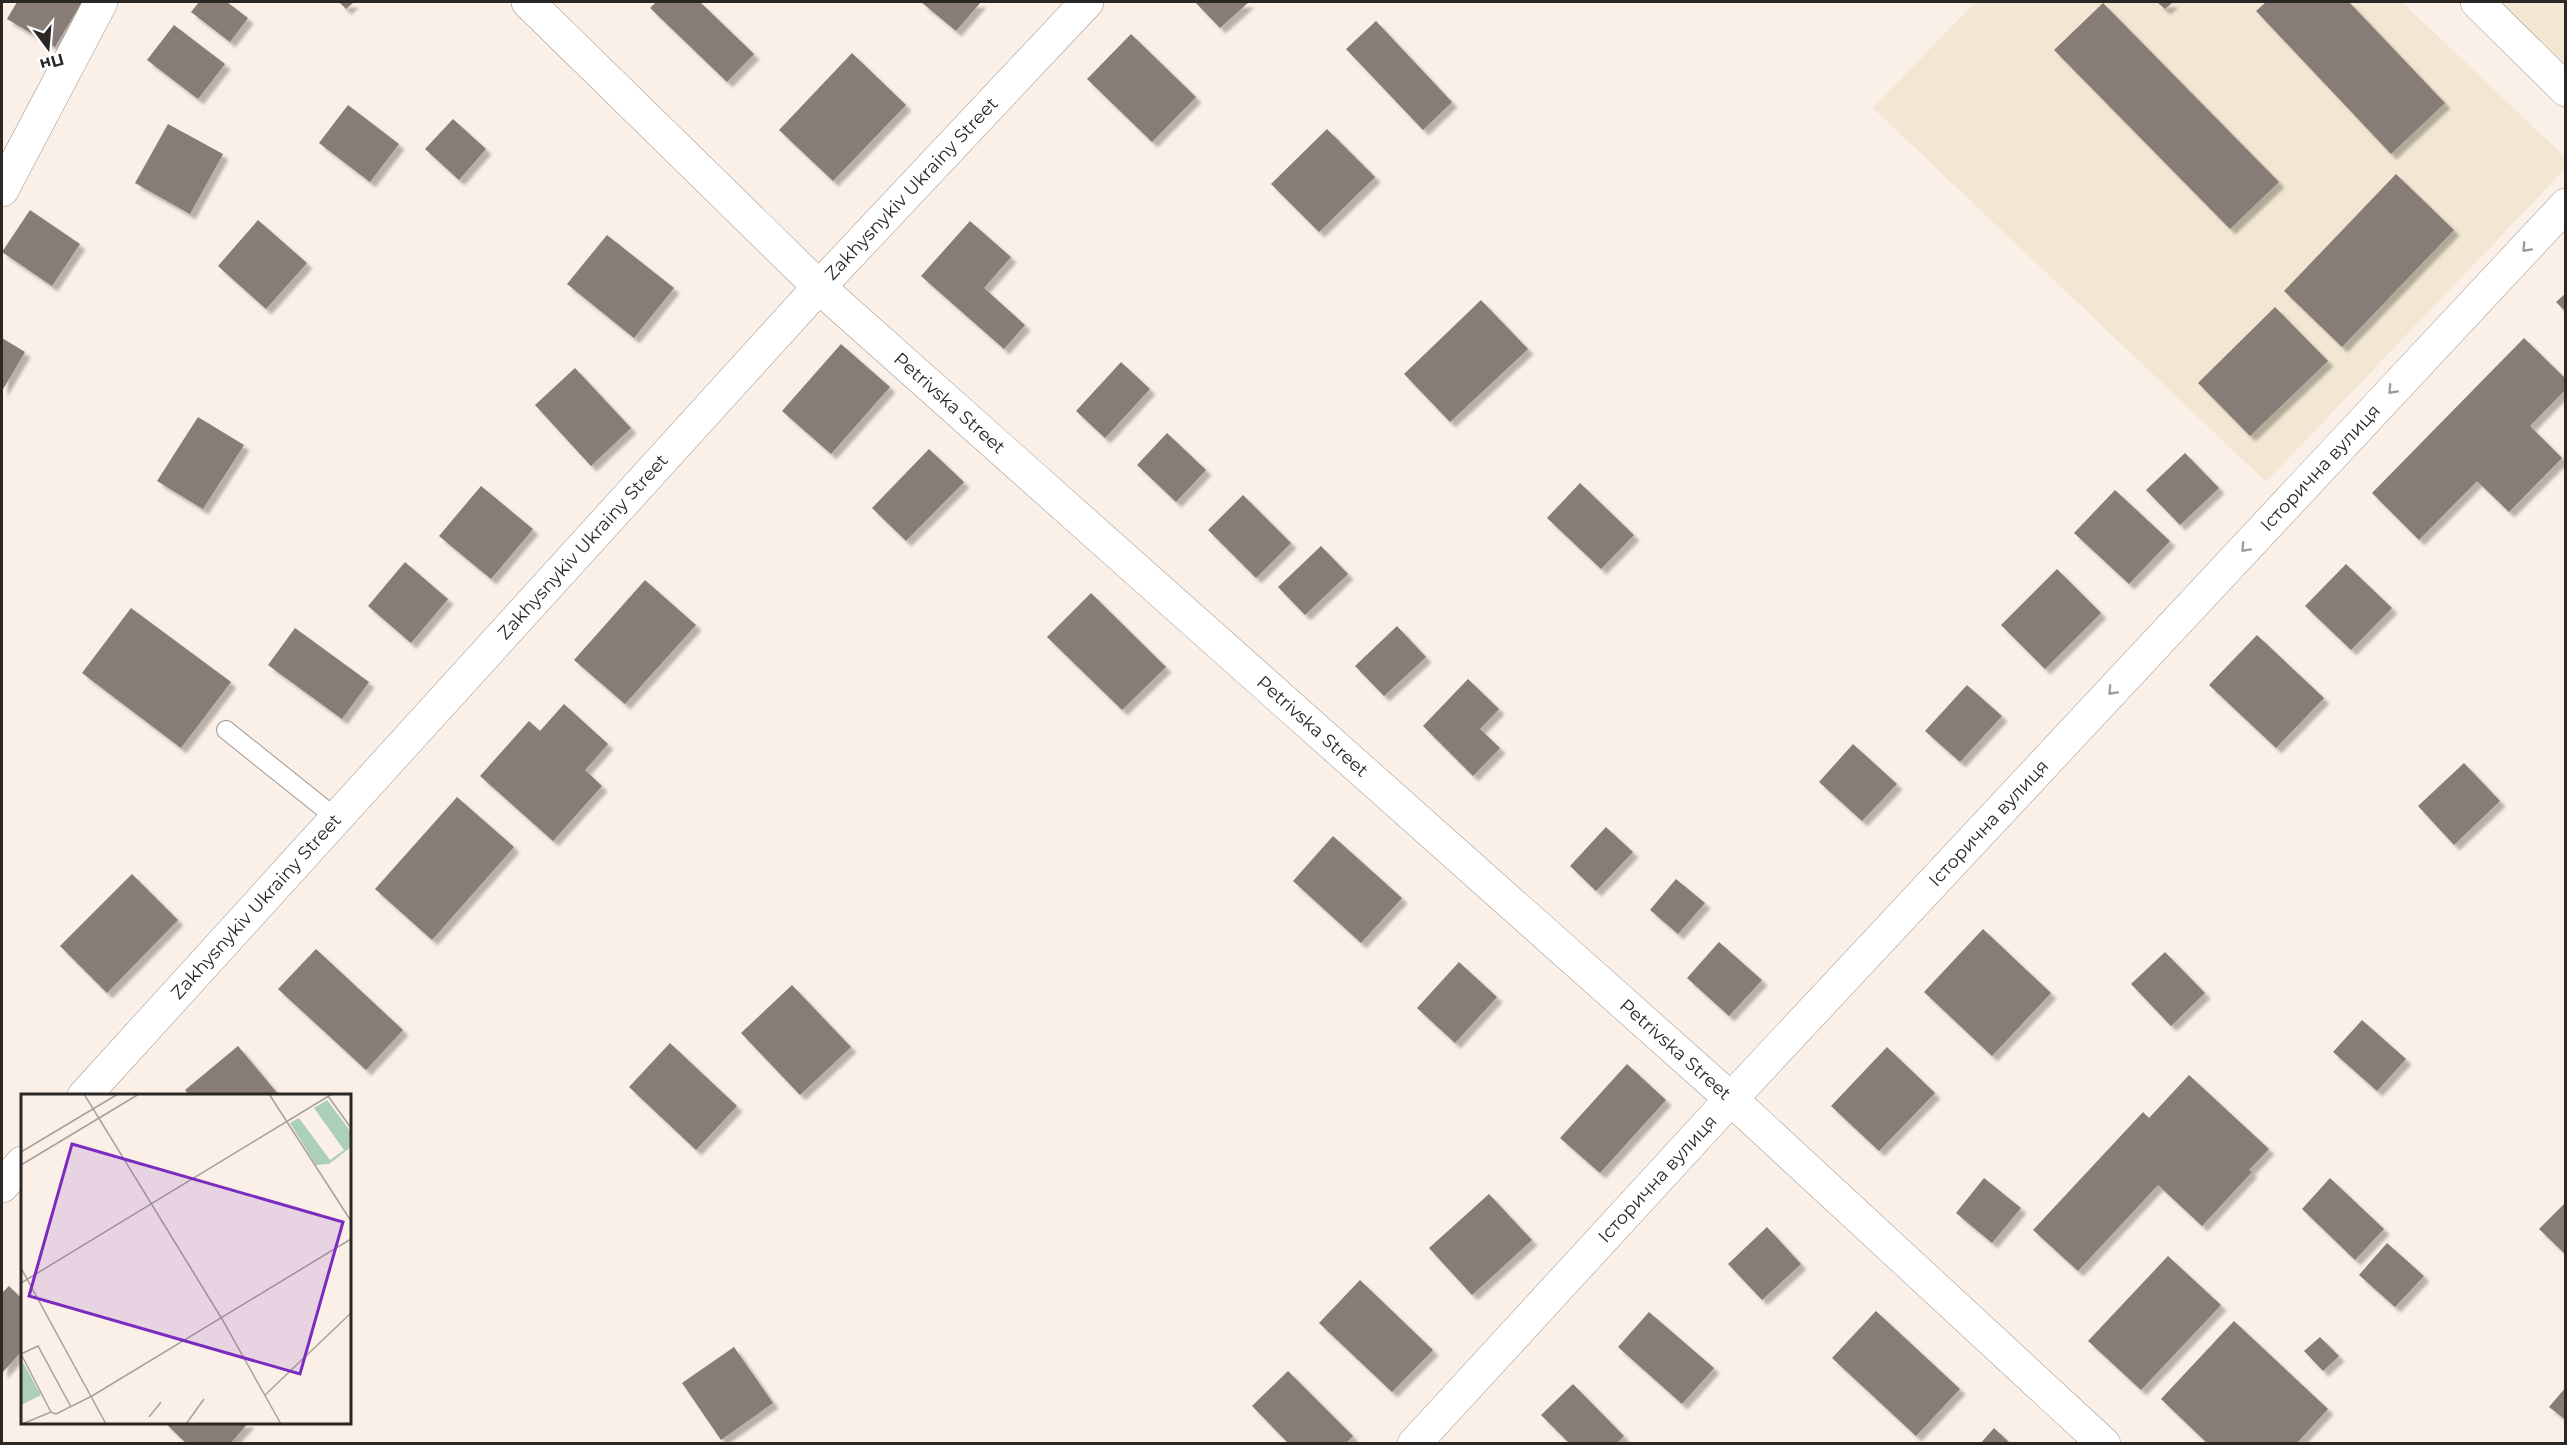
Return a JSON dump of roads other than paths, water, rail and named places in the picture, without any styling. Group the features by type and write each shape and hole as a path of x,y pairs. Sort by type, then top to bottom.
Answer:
{"street":[{"path":"2,190 101,2"},
{"name":"Petrivska Street","path":"528,2 819,287 1731,1099 2104,1443"},
{"name":"Zakhysnykiv Ukrainy Street","path":"85,1094 819,287 1087,2"},
{"path":"2477,2 2565,90"},
{"name":"Історична вулиця","path":"1414,1443 1731,1099 2565,205"},
{"path":"2,1186 21,1163"}],"lane":[{"path":"226,730 336,818"}]}
